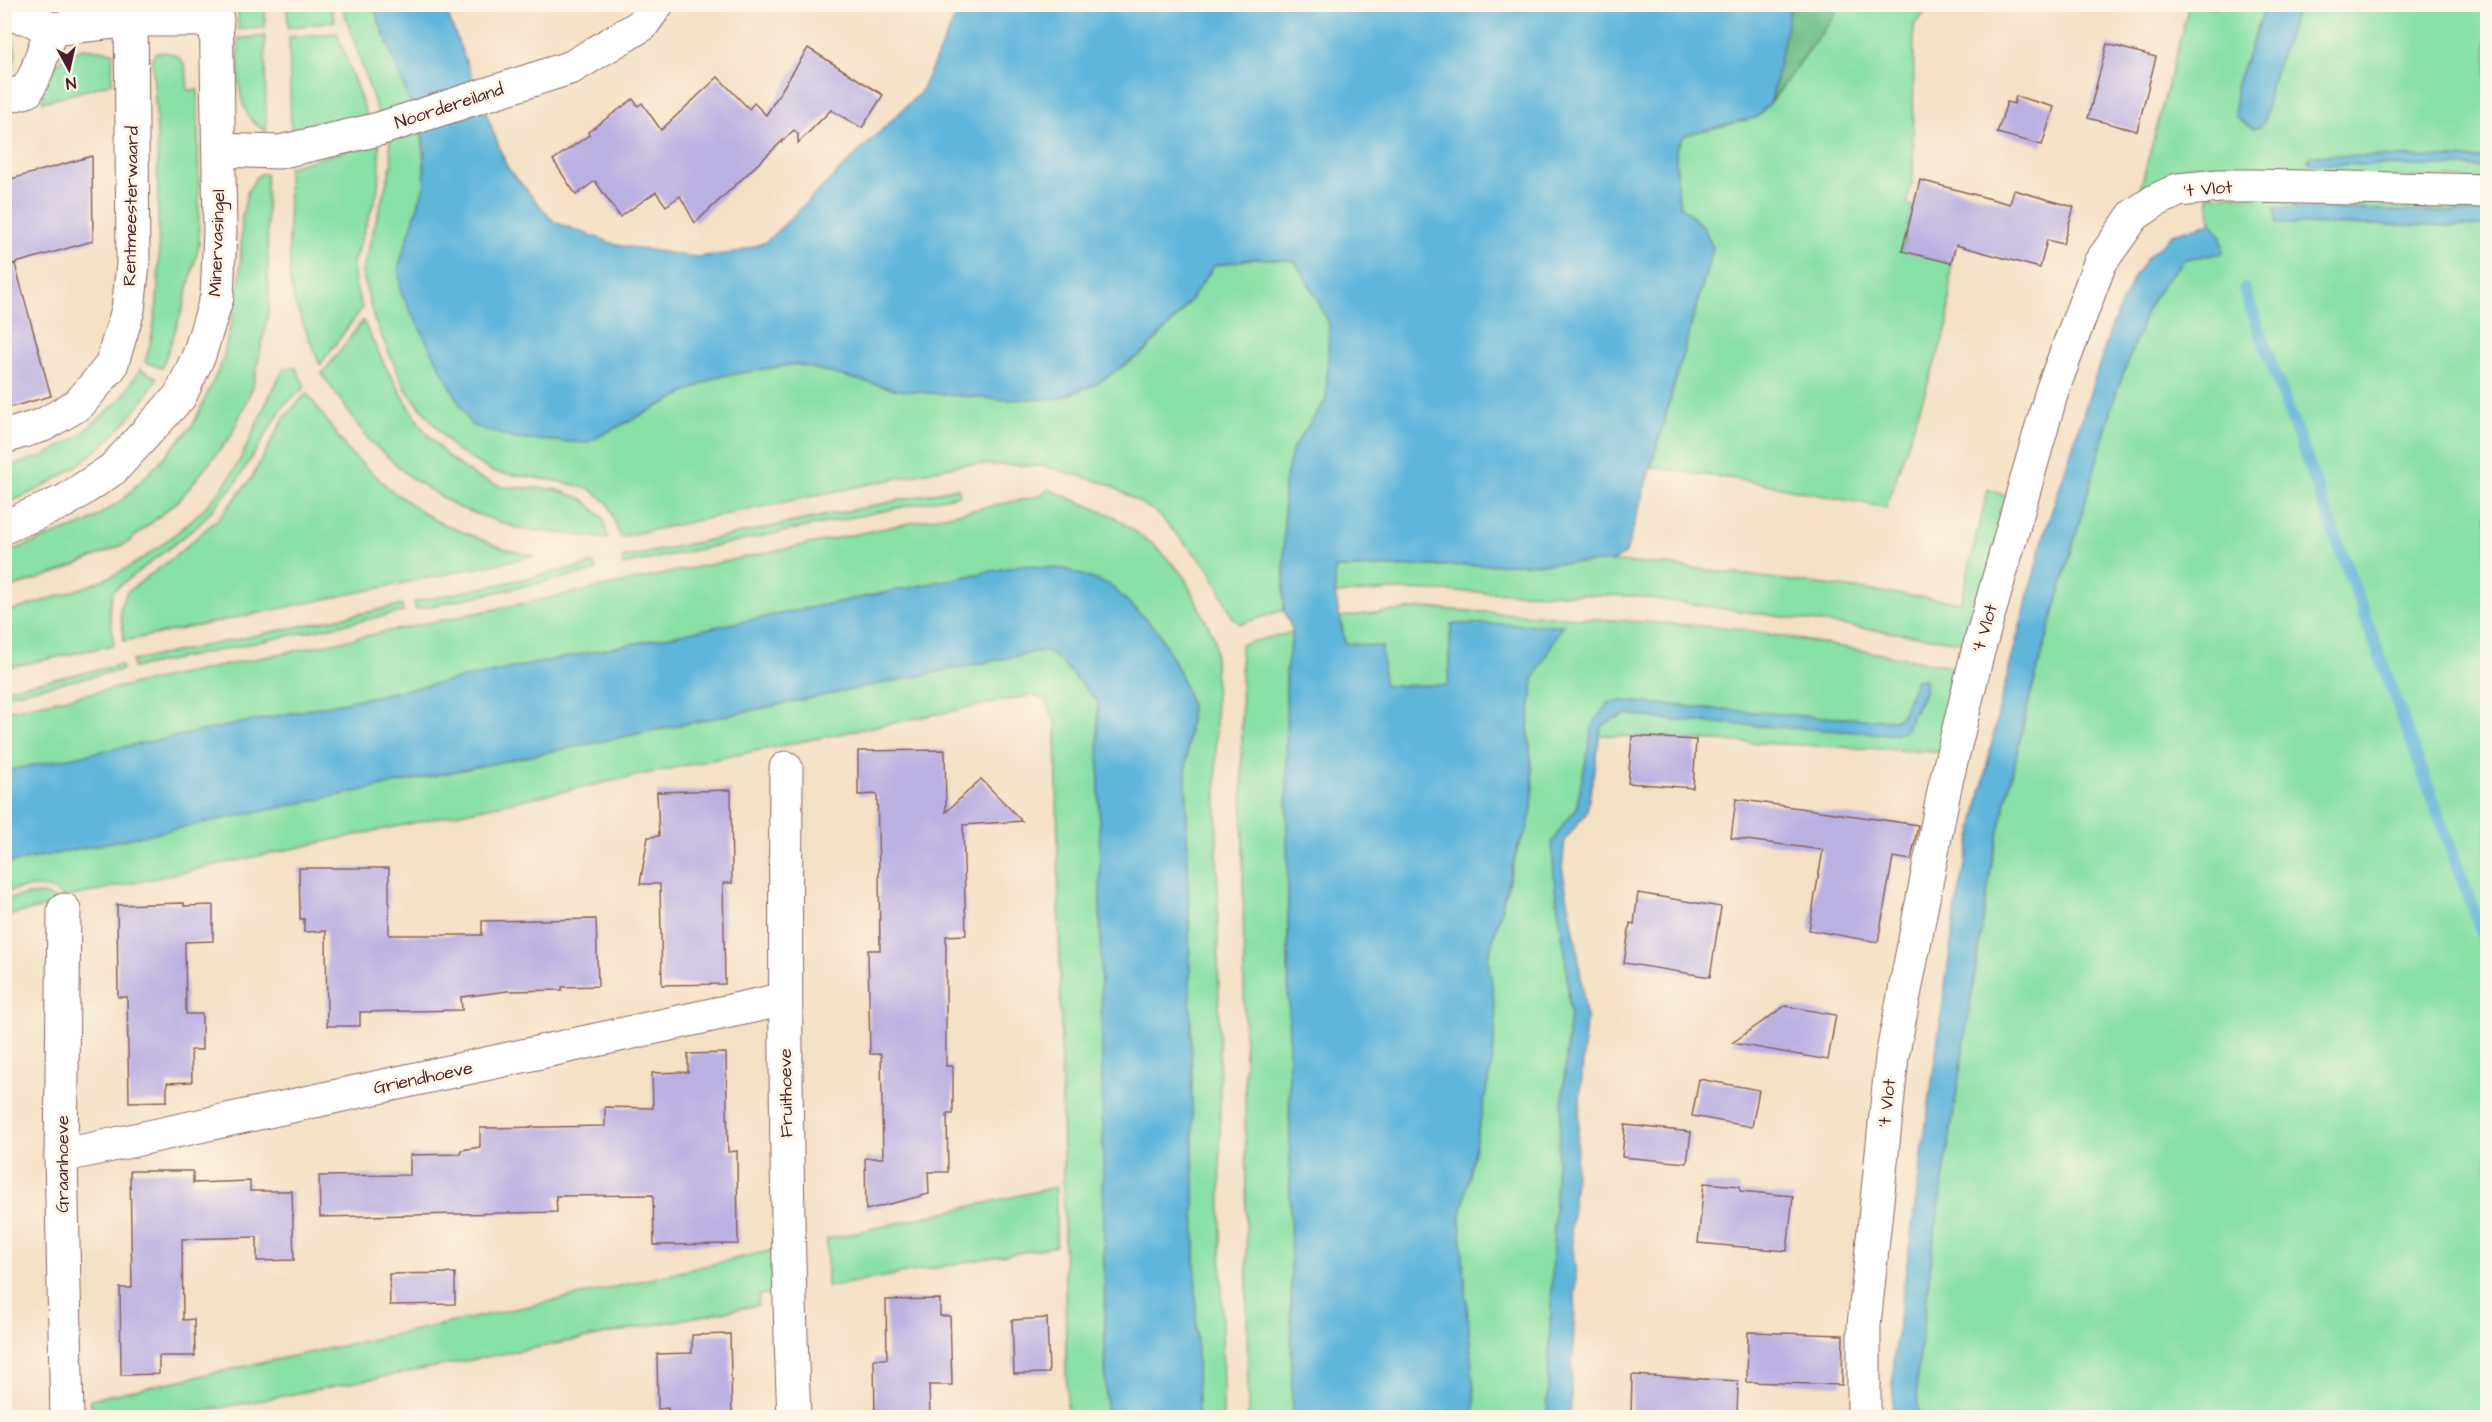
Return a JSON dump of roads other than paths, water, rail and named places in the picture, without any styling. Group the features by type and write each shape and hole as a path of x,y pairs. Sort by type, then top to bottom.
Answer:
{"street":[{"name":"Noordereiland","path":"219,150 279,152 401,122 572,67 642,25 657,4"},
{"path":"4,14 28,18 51,29 132,12 216,12"},
{"name":"Rentmeesterwaard","path":"4,437 43,425 79,404 111,366 128,310 133,264 132,12"},
{"name":"Minervasingel","path":"4,527 65,501 113,469 180,396 199,355 217,297 220,231 216,12"},
{"path":"4,97 27,91 51,29"},
{"name":"'t Vlot","path":"1864,1418 1864,1326 1892,1057 1946,786 1977,656 2052,391 2100,262 2134,215 2178,190 2230,186 2487,191"},
{"name":"Fruithoeve","path":"786,768 785,999 789,1300 794,1418"},
{"name":"Graanhoeve","path":"64,910 61,1156 67,1418"},
{"name":"Griendhoeve","path":"61,1156 785,999"}],"water":[{"path":"373,5 444,5 507,167 554,222 617,245 695,257 735,253 766,242 920,93 961,5 1791,5 1771,102 1757,117 1685,135 1676,148 1677,191 1680,205 1704,228 1713,248 1626,553 1612,562 1335,568 1335,594 1345,643 1382,647 1384,686 1448,685 1451,624 1562,625 1534,678 1528,727 1533,785 1532,810 1527,830 1517,848 1488,957 1496,1017 1493,1058 1460,1220 1475,1405 1473,1417 1292,1417 1286,671 1293,632 1284,610 1284,485 1293,448 1326,400 1329,323 1295,261 1255,258 1214,266 1181,313 1143,353 1096,384 1060,398 1007,400 898,390 796,364 716,377 586,443 515,439 471,425 400,291 399,266 425,184 424,139"},
{"path":"2266,5 2298,5 2270,87 2265,121 2259,127 2253,128 2235,116 2236,86"},
{"path":"2310,156 2487,159 2487,167 2313,164 2308,161"},
{"path":"2275,208 2487,213 2487,226 2277,224"},
{"path":"2211,223 2222,237 2223,253 2185,259 2166,280 2148,307 2116,393 2028,704 1992,862 1933,1246 1917,1377 1918,1417 1892,1417 1894,1358 1956,907 2003,692 2045,532 2112,325 2134,277 2146,259 2173,234"},
{"path":"1022,565 1065,569 1110,585 1158,631 1180,674 1191,705 1186,767 1198,1417 1106,1417 1098,702 1061,662 1045,650 5,864 5,771"},
{"path":"1925,679 1925,690 1904,732 1890,734 1668,720 1628,714 1613,719 1601,727 1587,812 1565,840 1562,868 1577,947 1586,1017 1571,1231 1576,1277 1570,1417 1547,1417 1556,1173 1570,1013 1552,843 1564,823 1576,810 1593,724 1608,703 1621,701 1815,717 1894,720 1902,715 1916,680"}],"waterway":[{"path":"2244,289 2488,949"}]}
